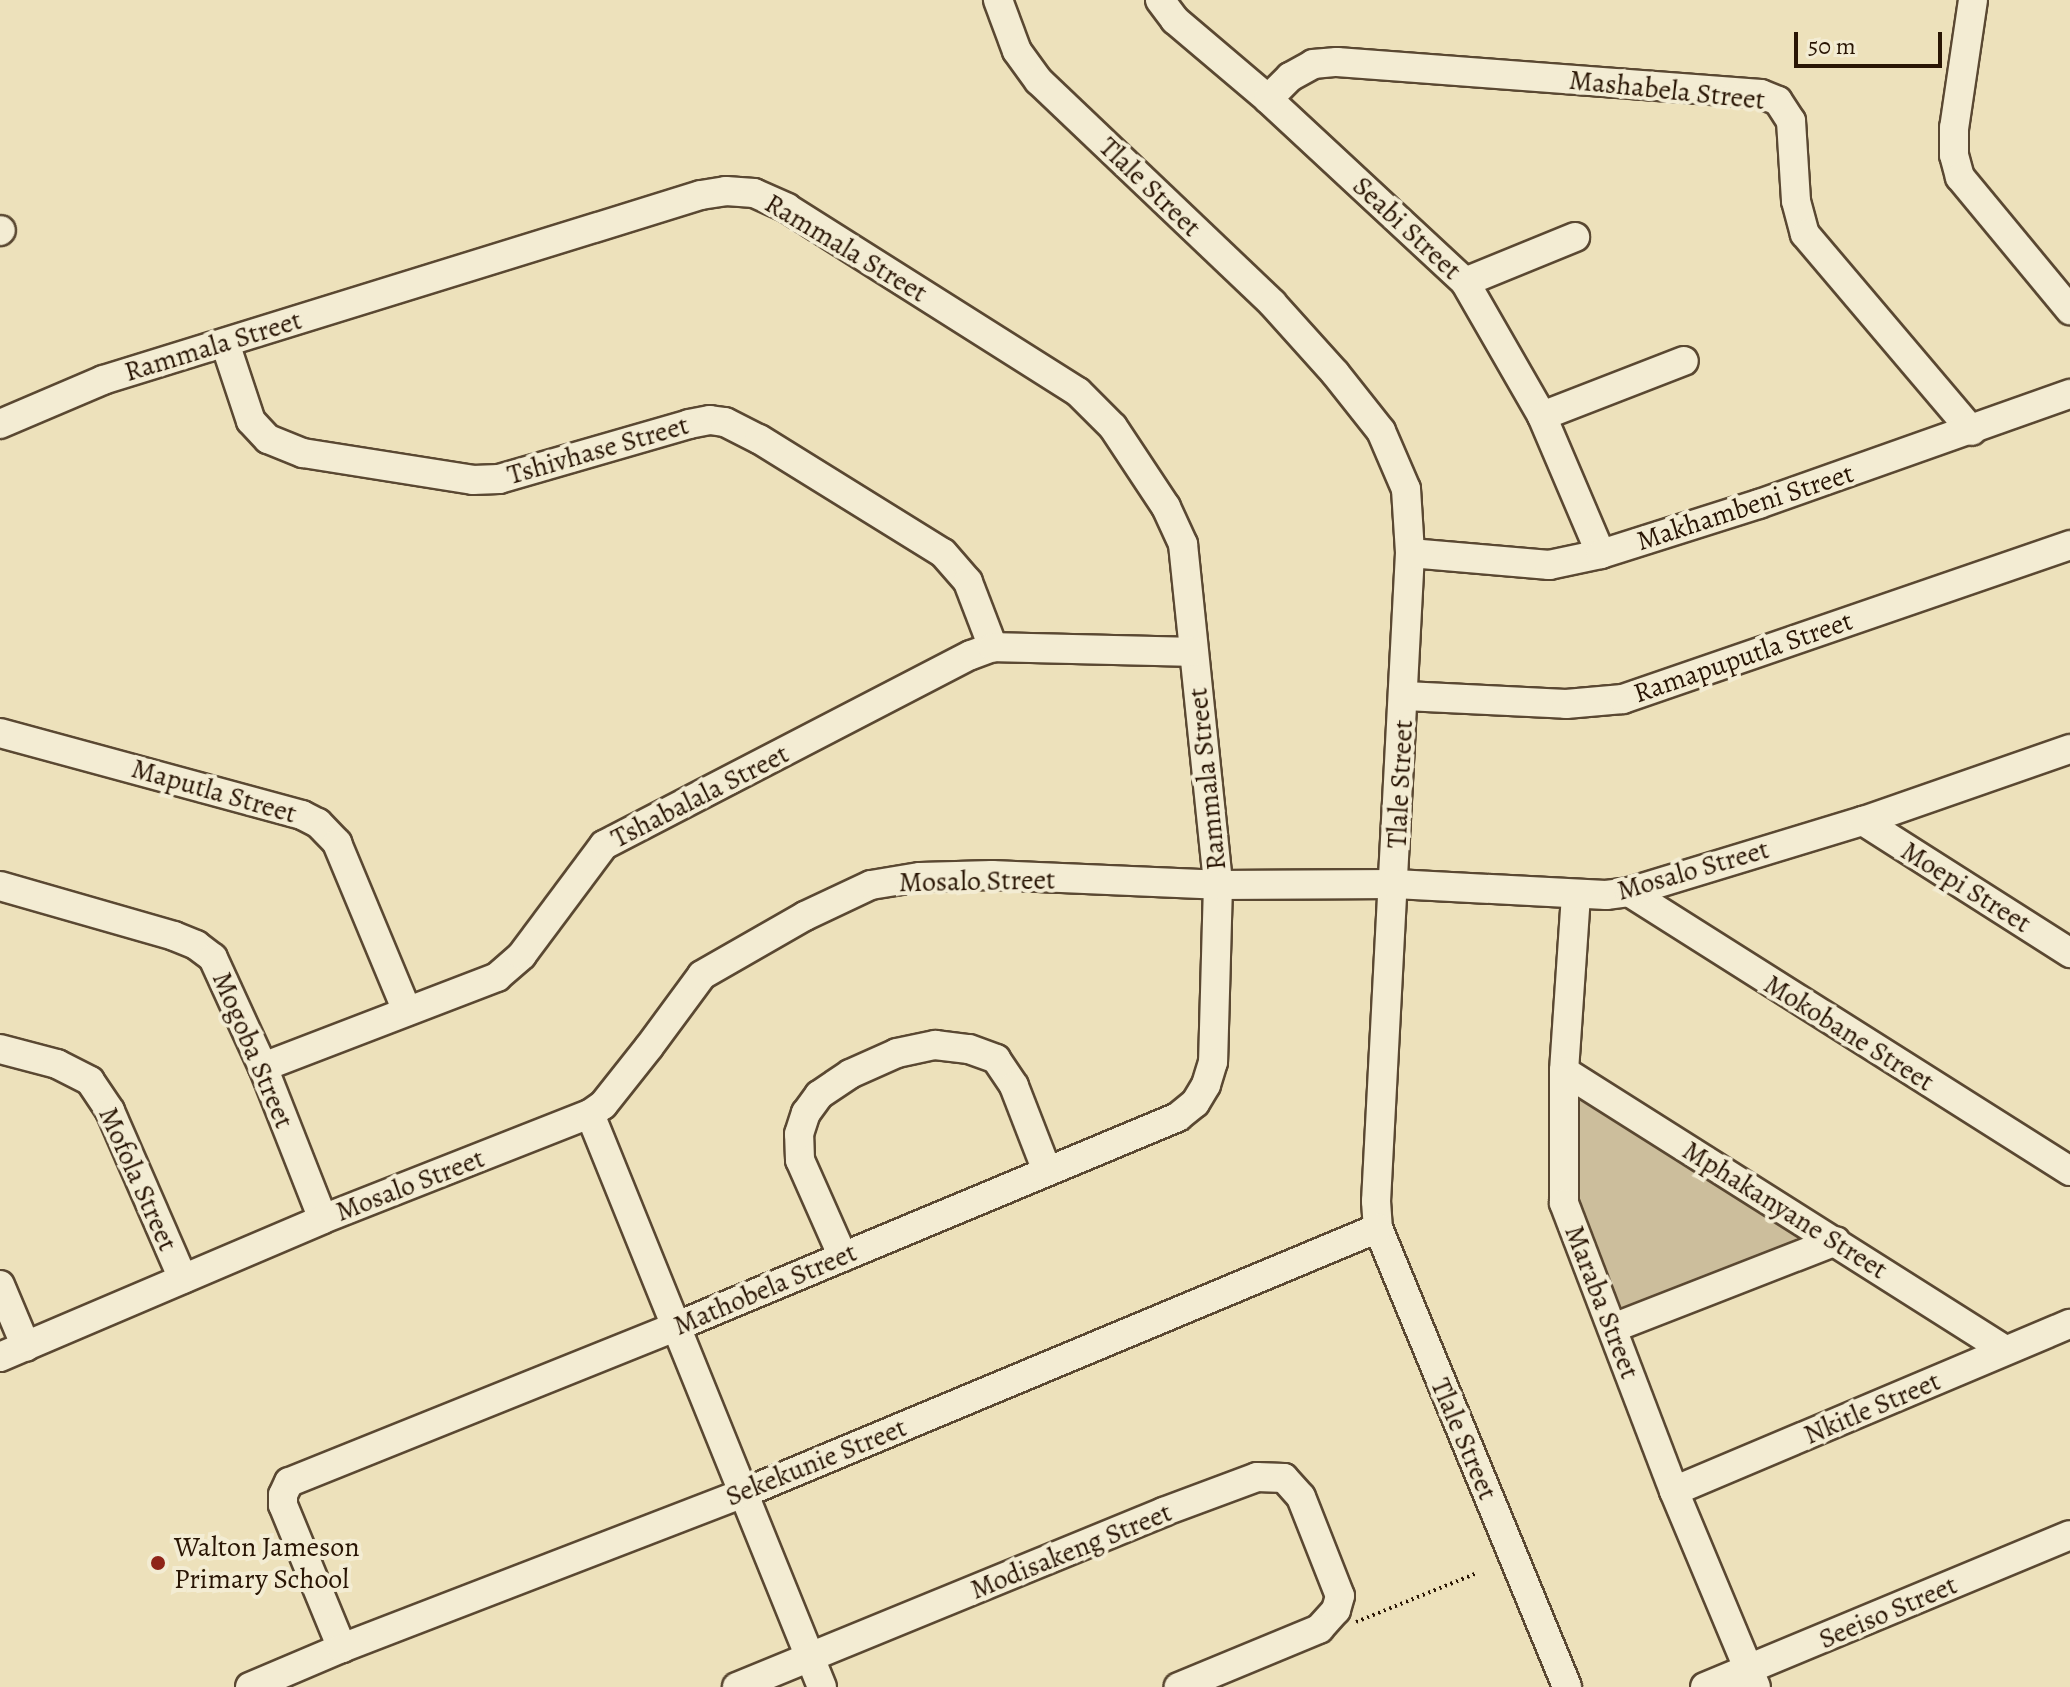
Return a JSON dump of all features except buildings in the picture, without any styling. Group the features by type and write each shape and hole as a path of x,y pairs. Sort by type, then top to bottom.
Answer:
{"street":[{"name":"Tlale Street","path":"998,0 1017,51 1039,81 1272,303 1381,431 1406,489 1410,553 1405,696 1376,1201 1378,1228 1567,1687"},
{"name":"Seabi Street","path":"1160,0 1175,20 1268,99 1465,282 1542,416 1601,554"},
{"path":"1973,0 1954,128 1954,155 1960,177 2070,310"},
{"name":"Mashabela Street","path":"1268,99 1290,77 1313,64 1352,62 1761,94 1778,101 1791,121 1796,201 1805,234 1972,431"},
{"name":"Rammala Street","path":"0,424 103,380 701,195 726,191 769,198 1078,392 1103,414 1178,528 1186,565 1218,885"},
{"path":"1465,282 1575,237"},
{"name":"Tshivhase Street","path":"225,343 251,421 268,439 303,453 458,477 499,479 689,424 710,420 725,422 750,434 943,553 968,582 993,647"},
{"path":"1542,416 1684,361"},
{"name":"Makhambeni Street","path":"1410,553 1549,565 1601,554 1972,431 2070,394"},
{"name":"Ramapuputla Street","path":"1405,696 1566,704 1623,699 2070,545"},
{"name":"Tshabalala Street","path":"263,1067 484,984 508,969 590,859 620,834 766,762 941,669 993,647 1193,652"},
{"name":"Maputla Street","path":"0,733 302,815 318,823 337,843 407,1011"},
{"name":"Mosalo Street","path":"13,1352 323,1219 590,1114 603,1105 702,975 805,916 871,885 920,877 992,875 1218,885 1395,884 1576,895 1629,892 1863,821 2070,749"},
{"name":"Moepi Street","path":"1863,821 2066,947"},
{"name":"Mathobela Street","path":"342,1648 283,1505 283,1495 289,1482 675,1327 1178,1117 1195,1103 1206,1085 1213,1062 1218,885"},
{"name":"Mogoba Street","path":"0,886 196,945 213,958 223,974 263,1067 323,1219"},
{"name":"Mokobane Street","path":"1629,892 2070,1171"},
{"name":"Maraba Street","path":"1576,895 1564,1071 1564,1203 1674,1491 1752,1678"},
{"path":"843,1257 800,1160 799,1134 806,1113 819,1095 850,1074 897,1053 935,1045 969,1049 996,1059 1014,1086 1047,1171"},
{"name":"Mofola Street","path":"0,1049 57,1064 90,1081 110,1111 183,1279"},
{"name":"Mphakanyane Street","path":"1564,1071 2005,1350"},
{"path":"590,1114 822,1687"},
{"name":"Sekekunie Street","path":"250,1687 342,1648 744,1493 1378,1228"},
{"path":"1613,1328 1836,1241"},
{"path":"0,1285 13,1352"},
{"name":"Nkitle Street","path":"1674,1491 2070,1324"},
{"name":"Modisakeng Street","path":"737,1687 1163,1512 1269,1475 1284,1478 1301,1497 1340,1596 1336,1610 1326,1624"},
{"name":"Seeiso Street","path":"1705,1687 1752,1678 2070,1535"},
{"path":"1179,1687 1326,1624"}],"path":[{"path":"1326,1624 1345,1626 1477,1573"}],"shaded area":[{"path":"1577,1092 1799,1230 1794,1245 1617,1309 1567,1186"}],"place":[{"name":"Walton Jameson Primary School","path":"158,1563"}]}
